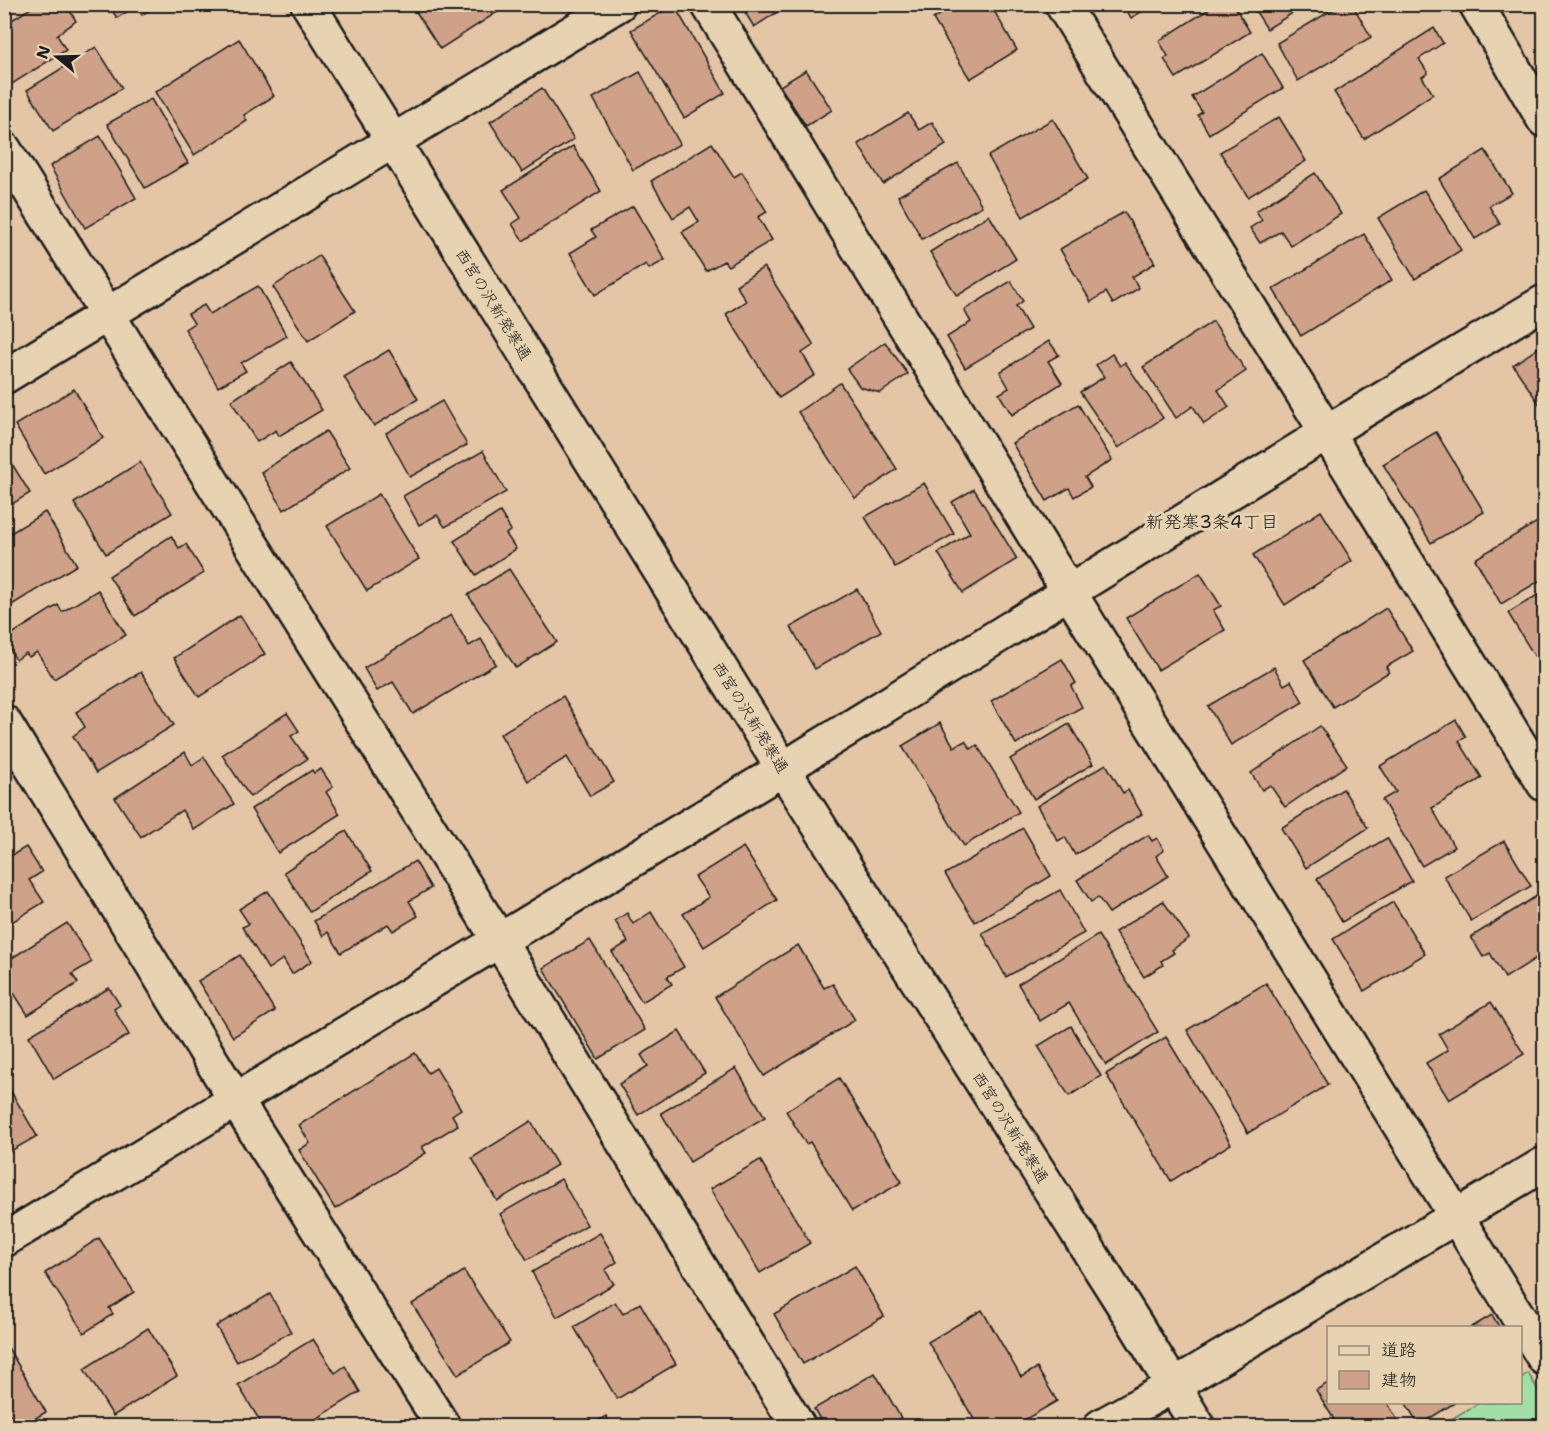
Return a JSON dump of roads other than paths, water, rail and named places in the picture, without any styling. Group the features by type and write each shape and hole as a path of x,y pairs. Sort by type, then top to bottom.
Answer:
{"street":[{"name":"西宮の沢新発寒通","path":"308,4 783,769 1198,1426"},
{"path":"4,377 618,4"},
{"path":"708,4 1069,592 1545,1358"},
{"path":"1062,4 1545,784"},
{"path":"1476,4 1545,120"},
{"path":"4,149 499,940 798,1426"},
{"path":"4,1240 783,769 1326,432 1545,302"},
{"path":"4,722 235,1099 443,1426"},
{"path":"1101,1426 1173,1386 1545,1164"}],"district":[{"name":"新発寒3条4丁目","path":"1212,522"}]}
